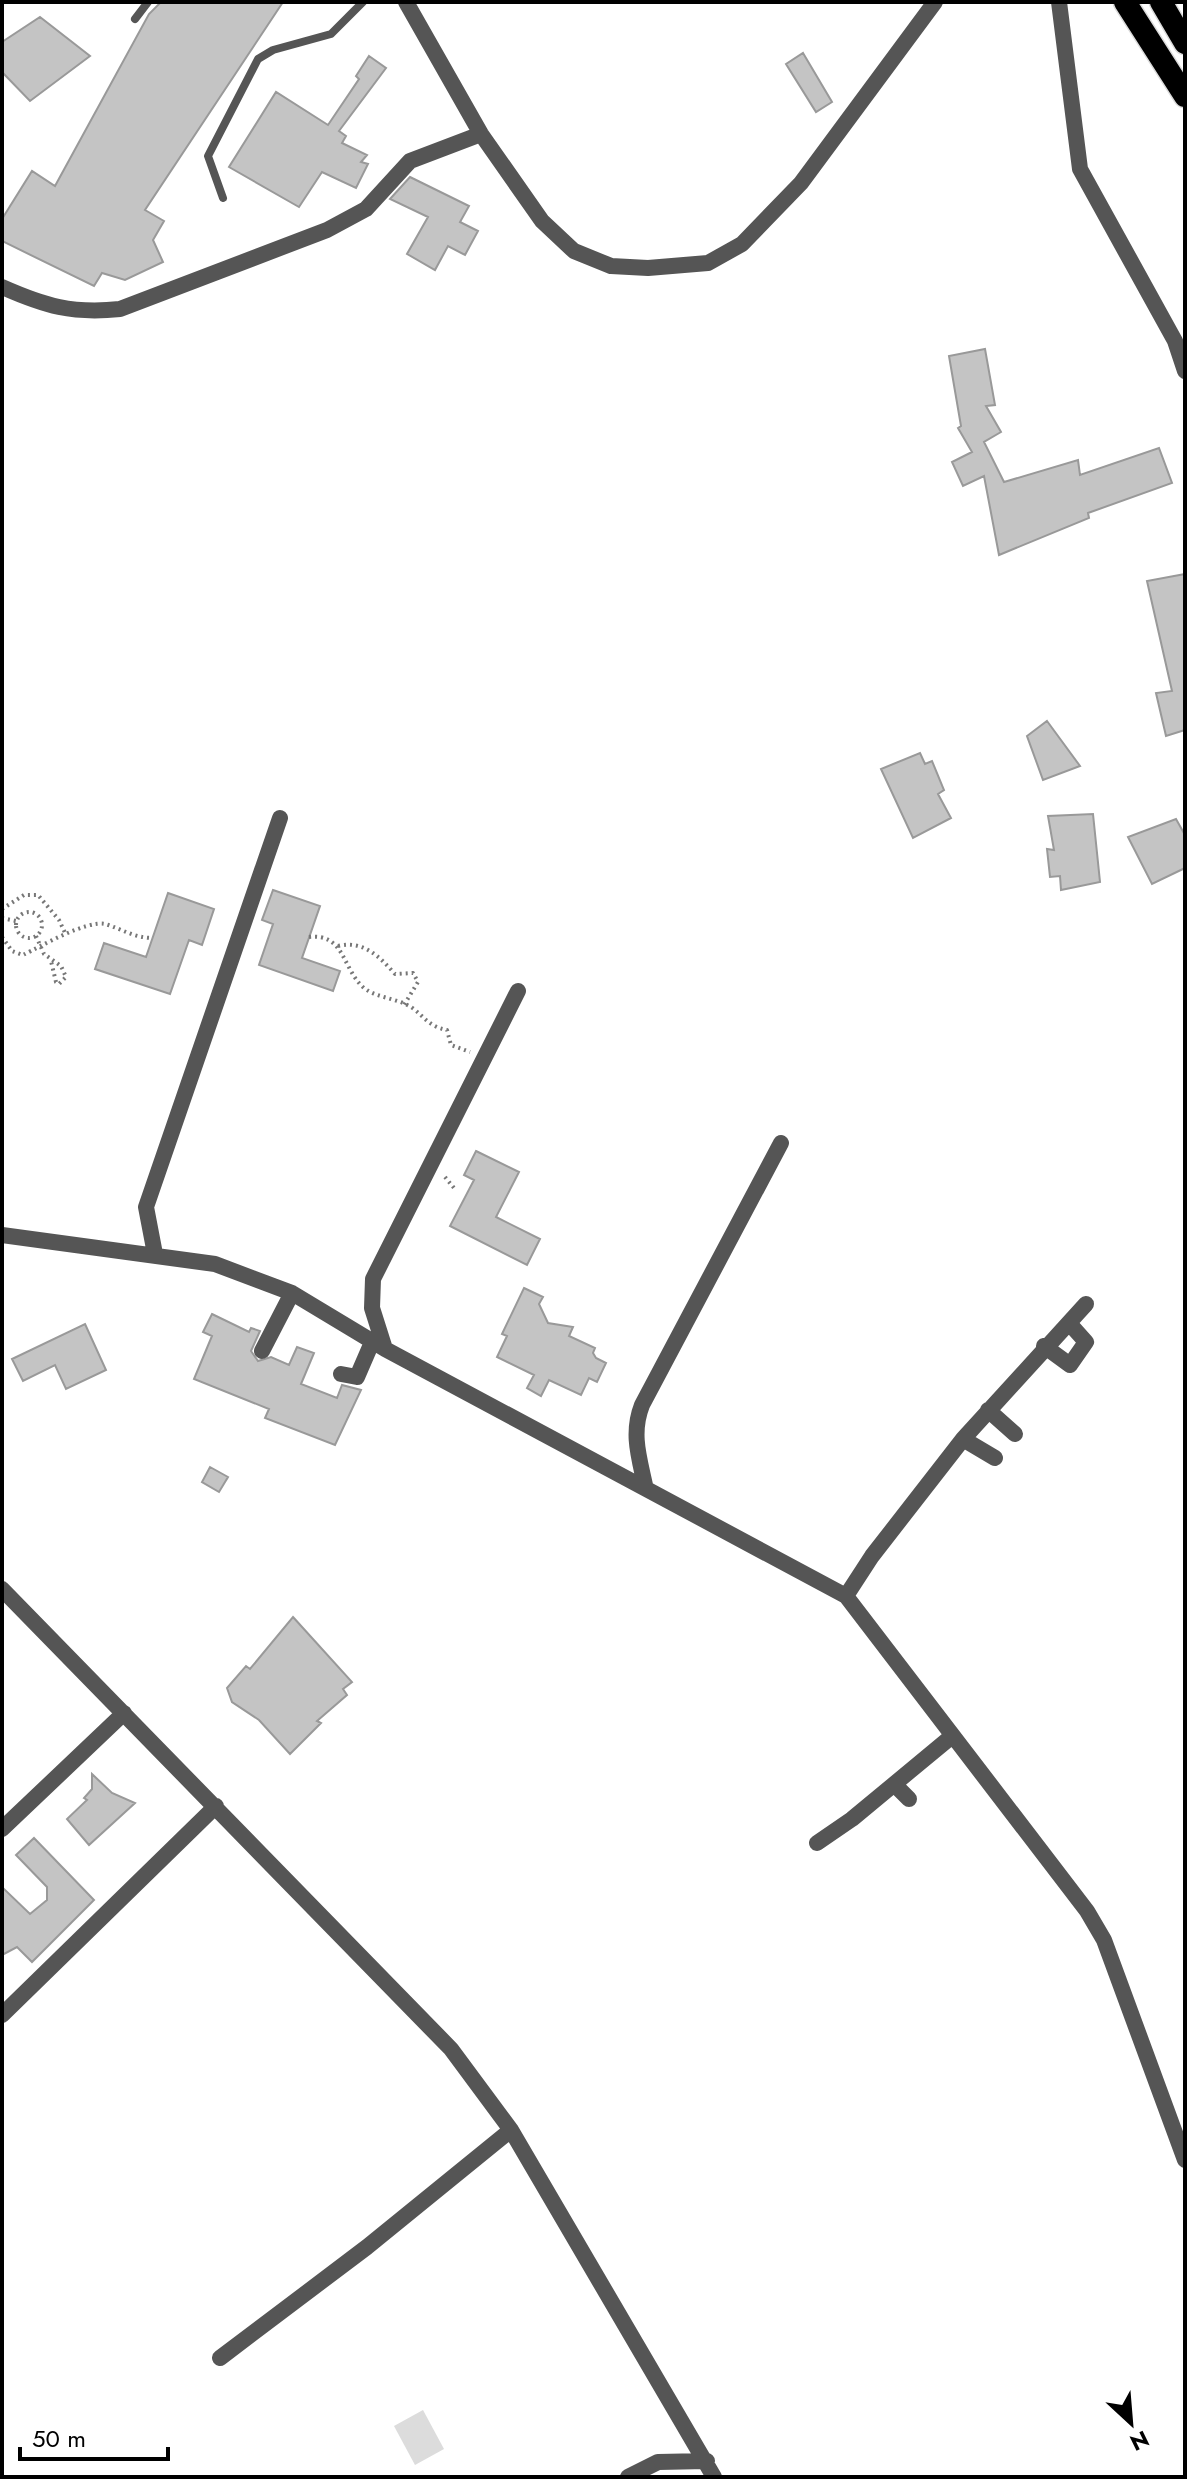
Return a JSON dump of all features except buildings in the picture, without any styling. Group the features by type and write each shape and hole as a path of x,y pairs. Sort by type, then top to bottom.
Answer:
{"highway":[{"path":"1125,2 1185,96"},
{"path":"1161,2 1185,43"}],"street":[{"path":"406,2 481,134 542,221 574,251 611,266 648,268 708,263 742,244 801,183 935,2"},
{"path":"1059,2 1080,169 1175,341 1185,371"},
{"path":"2,287 42,305 84,313 120,309 327,230 366,209 410,161 481,134"},
{"path":"155,1254 146,1207 280,818"},
{"path":"341,1374 357,1377 379,1344 372,1308 373,1279 420,1180 518,991"},
{"path":"645,1485 635,1422 781,1143"},
{"path":"2,1235 215,1264 292,1293 379,1344 846,1596 1087,1911 1104,1940 1185,2160"},
{"path":"262,1351 292,1293"},
{"path":"846,1596 872,1556 963,1439 1044,1346 1086,1304"},
{"path":"1044,1346 1070,1365 1086,1342 1069,1323"},
{"path":"988,1410 1015,1434"},
{"path":"963,1439 995,1458"},
{"path":"2,1589 451,2049 511,2130 710,2469"},
{"path":"2,1829 124,1713"},
{"path":"817,1843 895,1785 951,1737"},
{"path":"895,1785 909,1799"},
{"path":"2,2015 216,1806"},
{"path":"220,2358 367,2247 511,2130"},
{"path":"628,2477 658,2462 710,2469"}],"lane":[{"path":"135,19 148,2"},
{"path":"223,198 208,156 258,59 273,50 331,34 363,2"}],"path":[{"path":"2,909 24,895 38,895 66,935"},
{"path":"2,918 16,921 28,912 41,919 54,914"},
{"path":"36,936 42,925 41,919"},
{"path":"16,921 19,933 36,936"},
{"path":"2,937 12,951 23,955 102,923 138,938 153,938"},
{"path":"36,936 51,961 65,972 66,977 59,984 51,961"},
{"path":"309,937 320,936 338,946 360,984 370,992 404,1005 420,1019 447,1030 451,1045 485,1057"},
{"path":"338,946 353,945 376,952 395,974 413,973 418,982 404,1005"}],"shaded area":[{"path":"423,2410 444,2449 415,2465 394,2426"}]}
